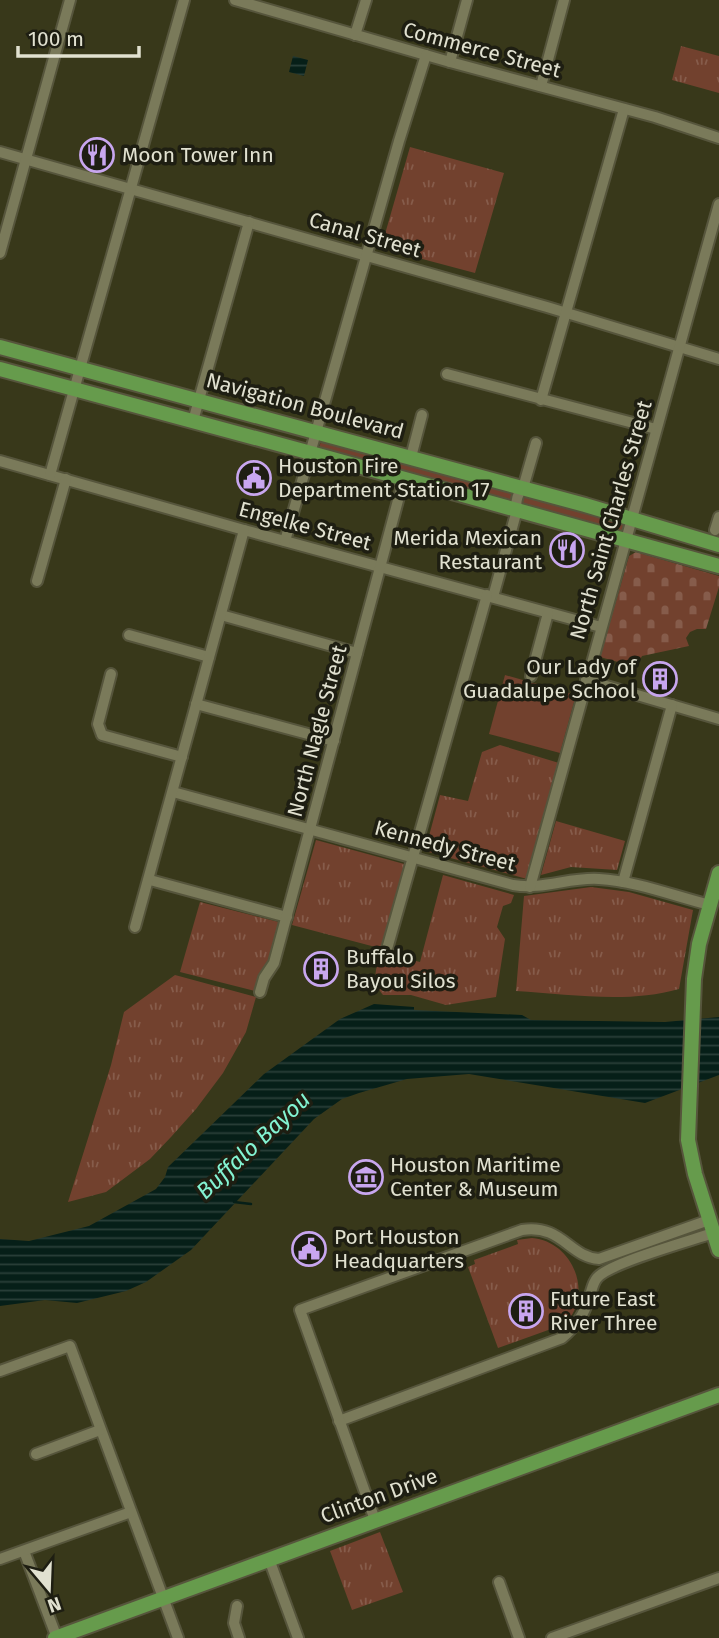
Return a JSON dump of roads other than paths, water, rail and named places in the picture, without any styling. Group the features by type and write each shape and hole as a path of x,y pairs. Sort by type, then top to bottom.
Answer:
{"main road":[{"name":"Navigation Boulevard","path":"0,347 317,431 632,518 719,545"},
{"name":"Navigation Boulevard","path":"0,369 719,566"},
{"path":"719,873 699,944 694,979 688,1122 689,1151 719,1250"},
{"name":"Clinton Drive","path":"56,1638 719,1395"}],"street":[{"path":"0,253 70,0"},
{"path":"50,475 184,0"},
{"name":"Commerce Street","path":"235,0 719,138"},
{"path":"355,35 366,0"},
{"path":"450,62 467,0"},
{"path":"541,86 564,0"},
{"path":"285,541 415,85 426,55"},
{"path":"541,400 624,109"},
{"name":"Canal Street","path":"0,152 567,313 719,359"},
{"name":"North Saint Charles Street","path":"530,887 719,204"},
{"path":"193,421 249,222"},
{"path":"447,374 656,429"},
{"path":"411,457 422,415"},
{"path":"387,949 490,596 517,510 522,507 526,493 523,488 536,443"},
{"name":"Engelke Street","path":"0,461 601,627"},
{"name":"North Nagle Street","path":"260,992 264,978 274,963 287,917 404,478"},
{"path":"37,581 66,479"},
{"path":"715,530 719,517"},
{"path":"135,927 244,530"},
{"path":"531,676 548,613"},
{"path":"220,615 358,653"},
{"path":"129,635 209,657"},
{"path":"111,674 98,724 102,735 181,757"},
{"path":"586,680 719,719"},
{"path":"196,704 334,741"},
{"path":"623,882 672,705"},
{"name":"Kennedy Street","path":"173,792 513,885 530,887 597,878 623,882 710,905"},
{"path":"150,880 287,917"},
{"path":"375,1520 300,1310 532,1228 558,1236 588,1258 604,1259 711,1226"},
{"path":"339,1421 562,1338 576,1325 596,1279 608,1269 711,1226"},
{"path":"0,1371 70,1346 178,1638"},
{"path":"36,1454 100,1430"},
{"path":"0,1559 131,1512"},
{"path":"24,1551 56,1638"},
{"path":"269,1559 298,1638"},
{"path":"552,1638 719,1578"},
{"path":"499,1582 519,1638"},
{"path":"237,1606 234,1623 239,1638"}],"water":[{"path":"293,56 308,60 304,76 289,72"},
{"name":"Buffalo Bayou","path":"374,1004 414,1007 414,1010 522,1015 531,1020 665,1022 719,1017 719,1075 645,1103 469,1074 407,1079 359,1093 342,1099 314,1119 191,1250 146,1282 126,1291 77,1303 45,1300 0,1306 0,1239 29,1241 89,1226 156,1189 165,1177 168,1167 264,1074 340,1019"}],"waterway":[{"path":"234,1202 251,1204"}],"place":[{"name":"Moon Tower Inn","path":"97,155"},
{"name":"Houston Fire Department Station 17","path":"254,478"},
{"name":"Merida Mexican Restaurant","path":"567,550"},
{"name":"Our Lady of Guadalupe School","path":"660,679"},
{"name":"Buffalo Bayou Silos","path":"321,969"},
{"name":"Houston Maritime Center & Museum","path":"366,1177"},
{"name":"Port Houston Headquarters","path":"309,1249"},
{"name":"Future East River Three","path":"526,1311"}]}
